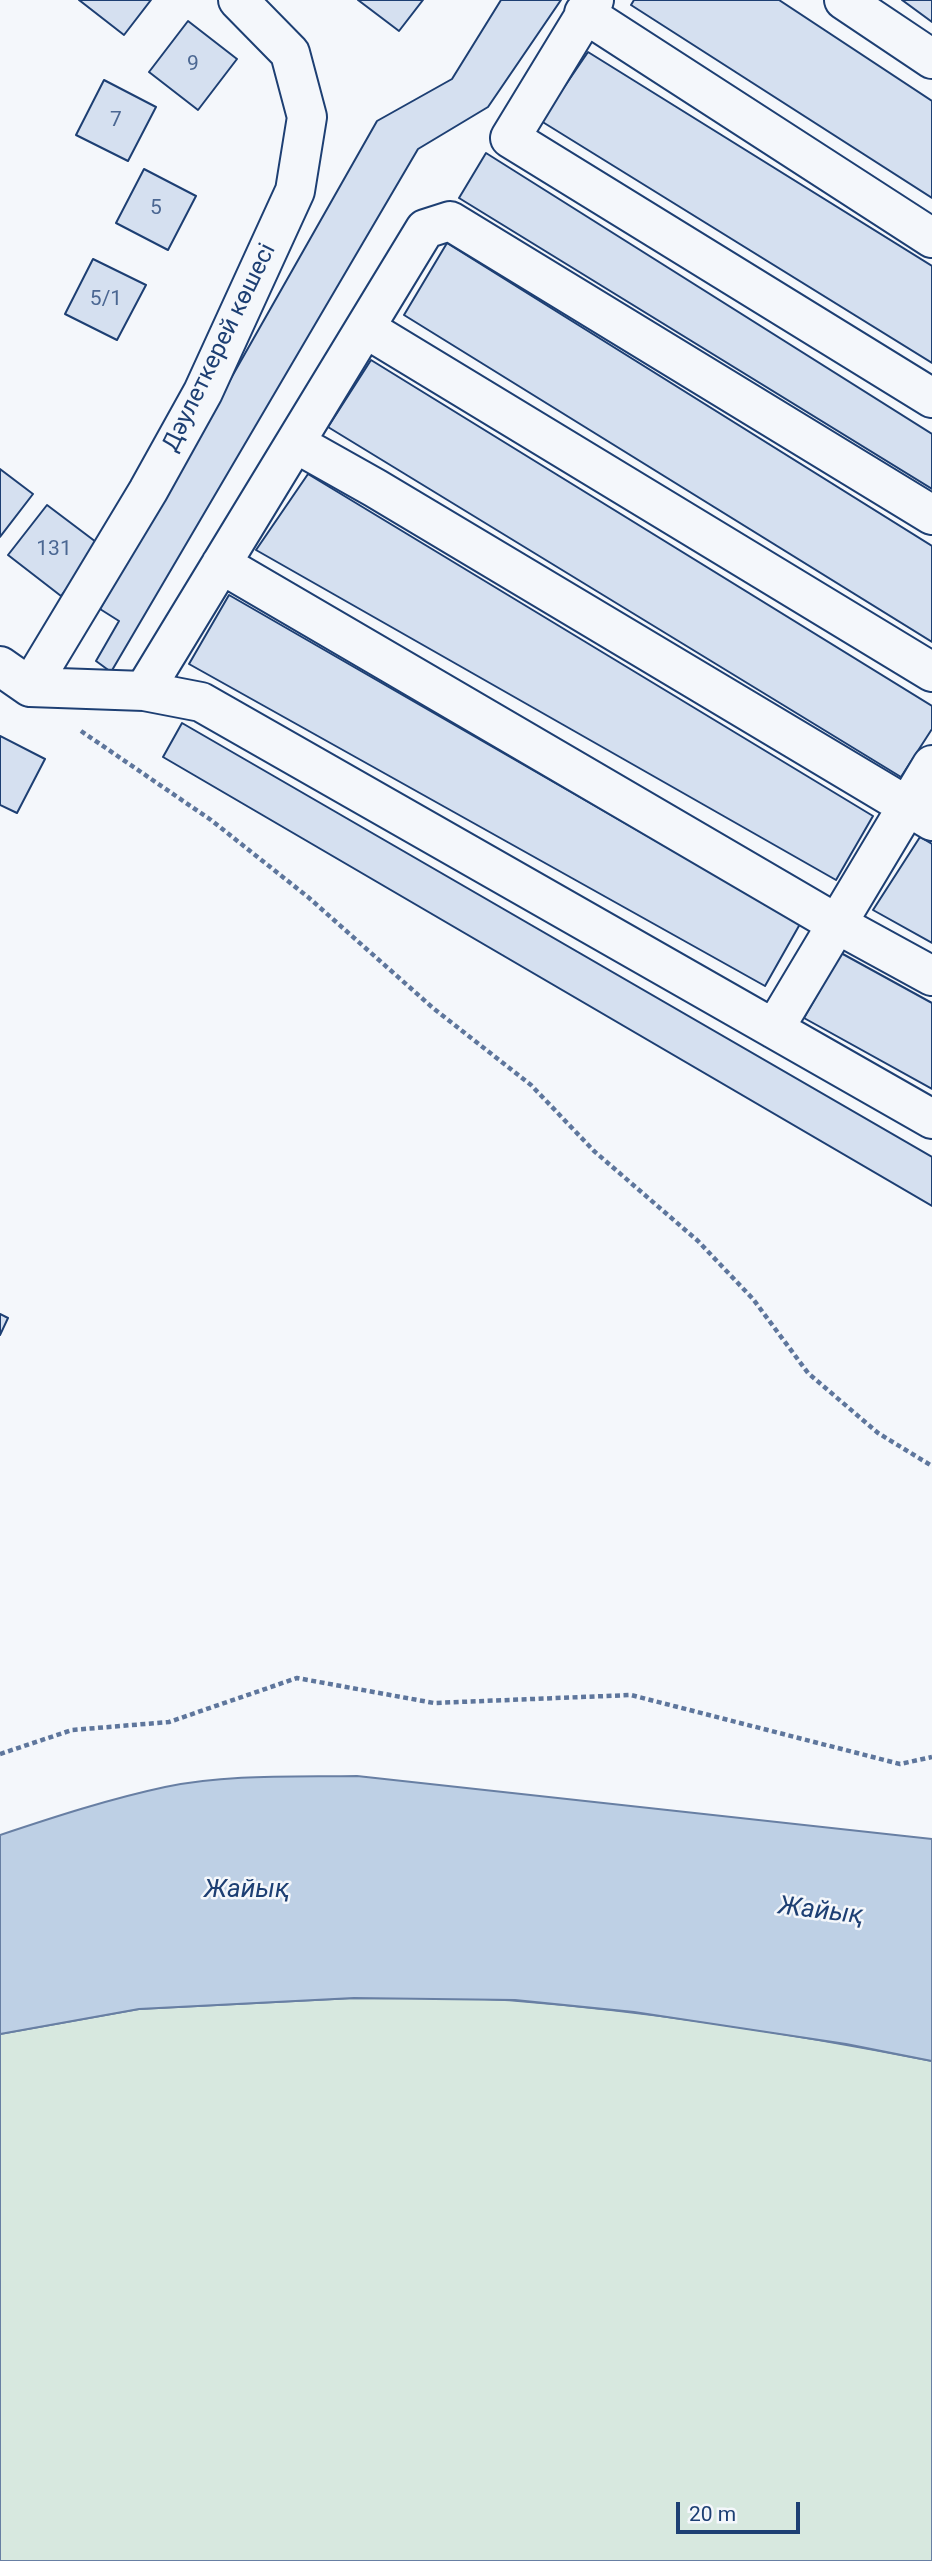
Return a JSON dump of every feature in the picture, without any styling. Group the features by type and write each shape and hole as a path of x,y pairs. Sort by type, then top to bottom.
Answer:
{"street":[{"name":"Дәулеткерей көшесі","path":"15,676 148,491 203,392 295,191 307,117 289,53 238,0"},
{"path":"844,0 932,59"},
{"path":"932,238 589,7 510,138 932,398"},
{"path":"144,691 425,229 450,221 932,516"},
{"path":"365,328 932,672"},
{"path":"295,443 376,488 919,814"},
{"path":"221,564 837,924 932,976"},
{"path":"15,676 144,691 201,702 932,1119"},
{"path":"774,1029 837,924 919,814 932,765"}],"path":[{"path":"15,676 52,710 211,820 308,897 433,1008 531,1084 594,1152 698,1241 753,1299 808,1374 878,1433 932,1466"},
{"path":"0,1754 72,1730 169,1722 297,1678 434,1703 631,1695 900,1764 932,1758"}],"shaded area":[{"path":"354,1998 498,1999 622,2011 777,2033 932,2061 932,2561 0,2561 0,2034 139,2009"}],"water":[{"name":"Жайық","path":"357,1776 932,1839 932,2061 846,2044 634,2012 515,2000 354,1998 139,2009 0,2034 0,1835 102,1803 189,1783 261,1777"}],"building":[{"path":"79,0 151,0 124,35"},
{"path":"358,0 423,0 399,31"},
{"path":"501,0 561,0 488,107 418,149 111,672 96,661 119,621 100,609 377,121 452,79"},
{"path":"634,0 779,0 932,101 932,198 631,5"},
{"path":"902,0 932,0 932,22"},
{"path":"188,21 237,59 198,110 149,72"},
{"path":"588,52 932,266 932,363 541,121"},
{"path":"104,80 156,107 128,161 76,135"},
{"path":"486,153 932,434 932,489 459,198"},
{"path":"144,169 196,196 168,250 116,223"},
{"path":"447,243 932,546 932,642 404,315"},
{"path":"93,259 146,285 117,340 65,314"},
{"path":"371,360 932,706 932,729 901,777 328,427"},
{"path":"0,469 33,494 0,537"},
{"path":"308,474 873,816 836,880 256,550"},
{"path":"47,505 100,545 61,596 8,555"},
{"path":"229,595 800,924 765,986 189,664"},
{"path":"182,723 932,1157 932,1206 163,757"},
{"path":"0,736 45,759 17,813 0,805"},
{"path":"920,837 932,844 932,943 873,910"},
{"path":"841,953 932,1003 932,1089 804,1018"},
{"path":"0,1314 8,1318 0,1335"}]}
